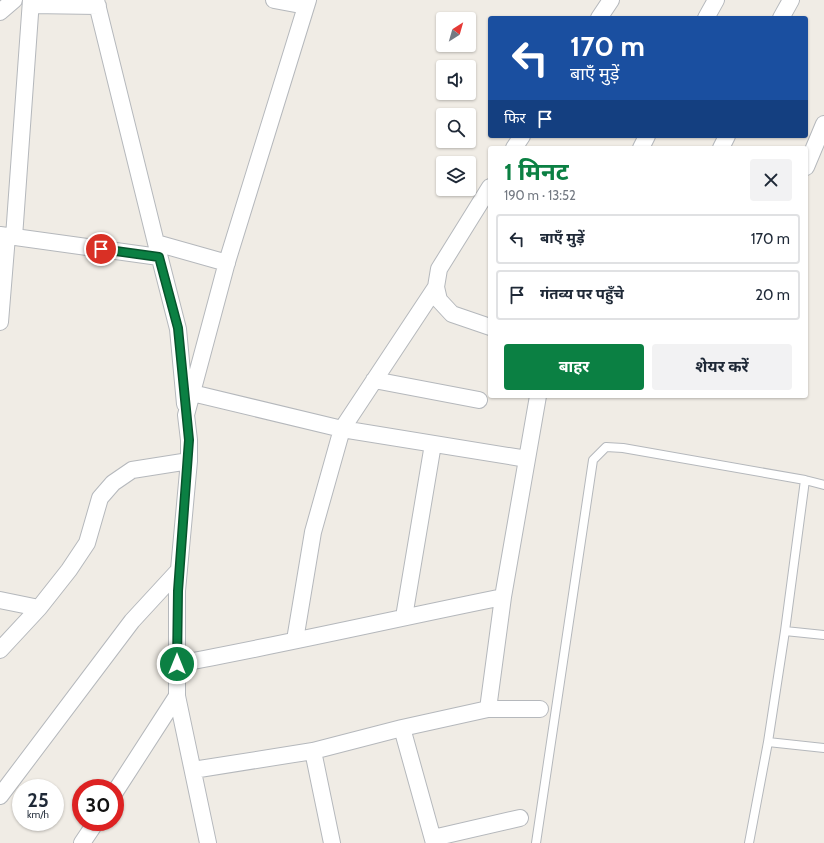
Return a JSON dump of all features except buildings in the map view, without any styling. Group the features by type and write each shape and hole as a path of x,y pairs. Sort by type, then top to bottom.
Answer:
{"street":[{"path":"0,12 14,0"},
{"path":"186,415 227,264 307,3 274,0"},
{"path":"600,16 612,0"},
{"path":"707,16 716,0"},
{"path":"782,16 790,0"},
{"path":"0,322 7,236 31,3 97,3 178,328 189,440 189,461 178,591 177,696 208,843"},
{"path":"808,162 824,124"},
{"path":"488,190 439,269 436,287 439,300 452,314 488,327"},
{"path":"7,236 158,250 227,264"},
{"path":"295,640 313,532 342,429 436,287"},
{"path":"374,380 479,400"},
{"path":"192,393 342,429 527,459"},
{"path":"488,709 503,597 538,398"},
{"path":"404,617 433,444"},
{"path":"0,650 39,608 69,570 87,543 100,498 113,483 132,470 189,461"},
{"path":"0,796 132,621 180,570"},
{"path":"177,664 251,651 295,640 503,597"},
{"path":"0,600 39,608"},
{"path":"123,779 177,696"},
{"path":"193,770 313,751 402,728 488,709 540,709"},
{"path":"402,728 433,840 520,818"},
{"path":"313,751 332,843"},
{"path":"82,843 90,831"}],"lane":[{"path":"536,843 593,460 606,447 623,448 805,480 824,485"},
{"path":"749,843 768,742 786,631 805,480"},
{"path":"786,631 824,636"},
{"path":"768,742 824,748"}],"route":[{"path":"101,249 159,257 178,328 189,440 189,461 178,591 177,664"}]}
